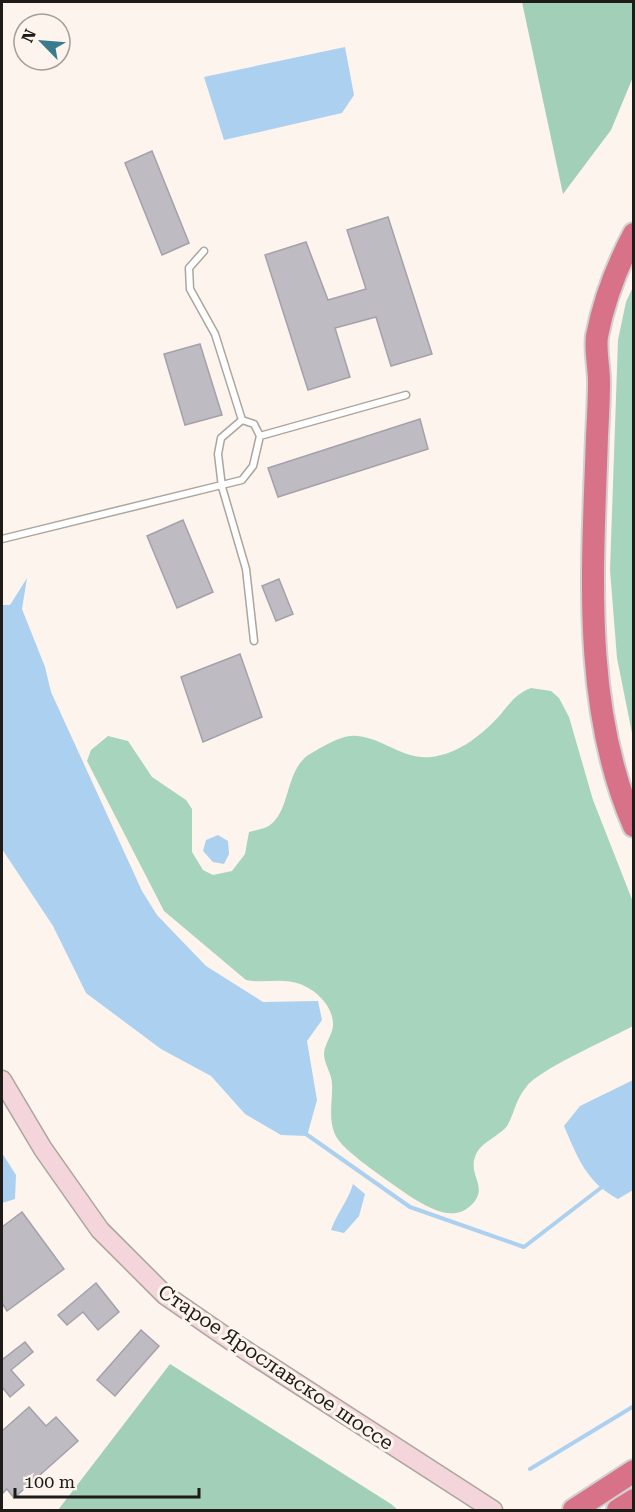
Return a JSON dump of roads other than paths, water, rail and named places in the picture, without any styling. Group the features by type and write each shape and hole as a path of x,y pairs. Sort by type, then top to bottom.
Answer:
{"highway":[{"path":"633,234 614,278 600,322 597,340 599,382 594,634 608,748 633,826"},
{"path":"599,382 621,287 633,268"},
{"path":"574,1510 633,1471"},
{"path":"618,1510 633,1500"}],"main road":[{"name":"Старое Ярославское шоссе","path":"2,1084 48,1156 100,1230 165,1295 236,1344 493,1510"}],"lane":[{"path":"204,251 189,268 190,289 215,334 242,420"},
{"path":"260,436 406,395"},
{"path":"2,539 222,487 242,480 253,466 260,436 254,424 242,420"},
{"path":"242,420 221,438 218,454 222,487 246,569 254,641"}],"water":[{"path":"345,47 354,95 342,113 224,140 204,77"},
{"path":"27,578 22,609 45,667 51,692 142,891 157,915 206,966 263,1002 318,1001 322,1020 307,1041 317,1100 307,1136 281,1135 245,1114 211,1076 161,1049 86,993 53,926 2,849 2,605 10,605"},
{"path":"218,835 228,841 229,854 224,864 213,862 203,851 206,840"},
{"path":"633,1080 633,1190 618,1199 598,1185 584,1168 564,1126 580,1106"},
{"path":"2,1153 16,1175 15,1199 2,1203"},
{"path":"353,1184 365,1194 359,1216 344,1233 331,1230 348,1196"}],"waterway":[{"path":"306,1134 410,1207 524,1247 602,1187"},
{"path":"530,1469 634,1406"}]}
